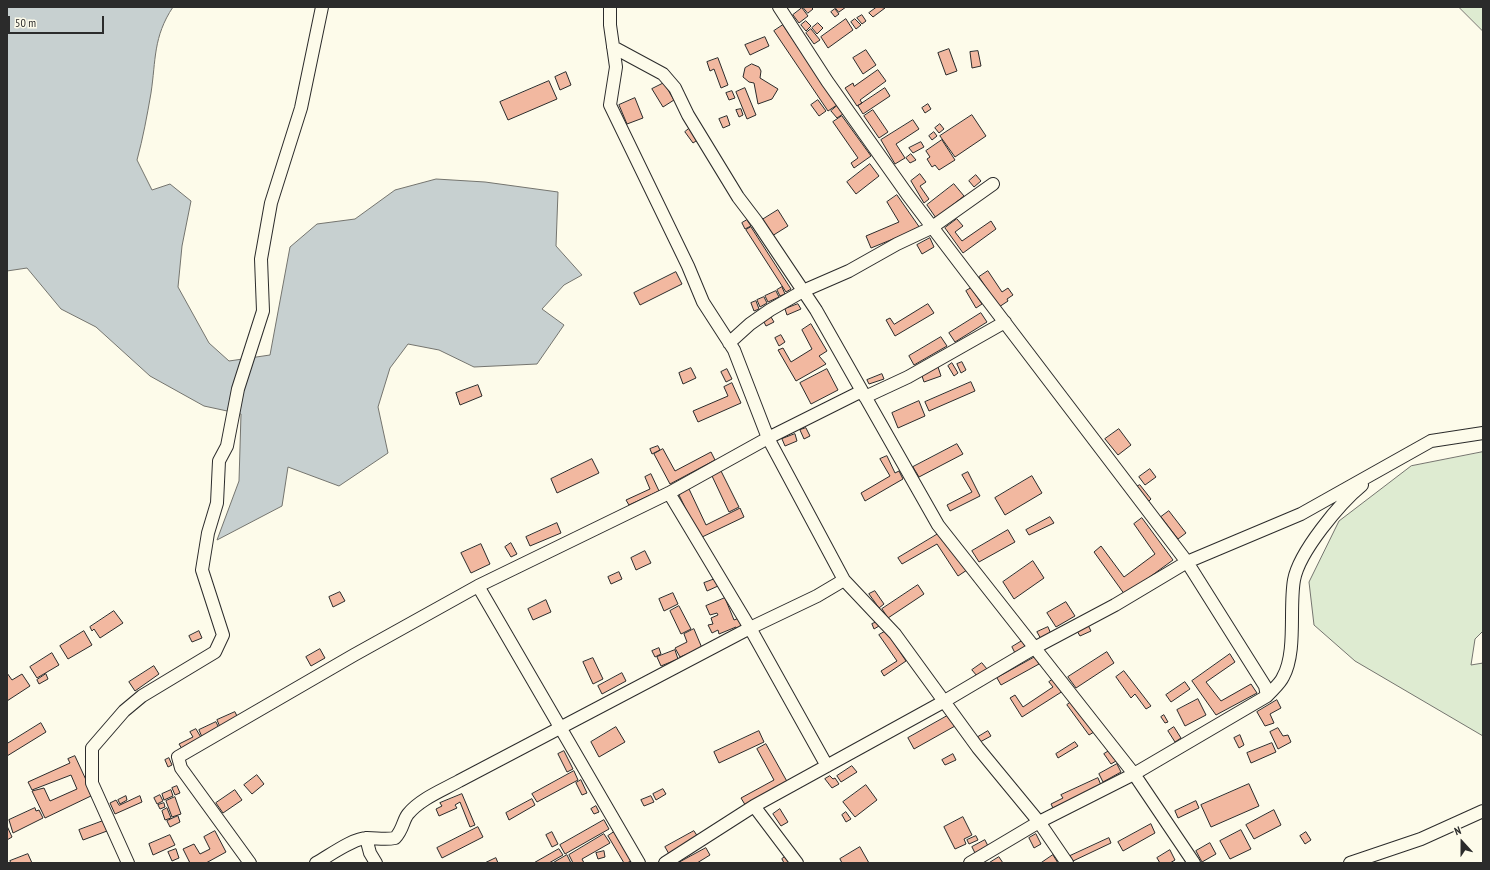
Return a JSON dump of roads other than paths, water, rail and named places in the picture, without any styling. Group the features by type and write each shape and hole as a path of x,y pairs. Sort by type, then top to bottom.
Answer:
{"street":[{"path":"128,863 92,783 92,748 124,711 142,696 215,652 222,635 202,570 208,533 217,503 219,461 227,446 238,389 263,311 261,259 271,203 301,108 322,7"},
{"path":"610,7 610,25 616,67 610,105 688,266 703,302 734,350 768,438 844,580 895,634 943,702 1039,822 1067,863"},
{"path":"779,7 827,81 931,228 1005,322 1187,562 1265,686 1268,696"},
{"path":"613,47 663,74 674,88 688,115 738,197 758,222 816,310 938,525 1134,774 1194,863"},
{"path":"729,342 750,324 770,310 803,291 849,271 897,244 931,228 993,184"},
{"path":"250,863 181,768 178,757 354,655 478,586 669,493 768,438 863,394 908,377 1005,322"},
{"path":"665,863 754,806 943,702 1036,648 1115,605 1187,562 1301,514 1431,441 1483,433"},
{"path":"970,863 1039,822 1134,774 1268,696 1284,677 1291,650 1294,580 1306,550 1351,494 1386,465"},
{"path":"669,493 750,628 827,766"},
{"path":"316,863 354,842 366,838 385,840 395,838 402,830 408,814 419,804 459,781 750,628 817,596 844,580"},
{"path":"478,586 639,863"},
{"path":"754,806 797,863"},
{"path":"1350,863 1422,839 1483,812"},
{"path":"366,838 370,853 376,863"}]}
